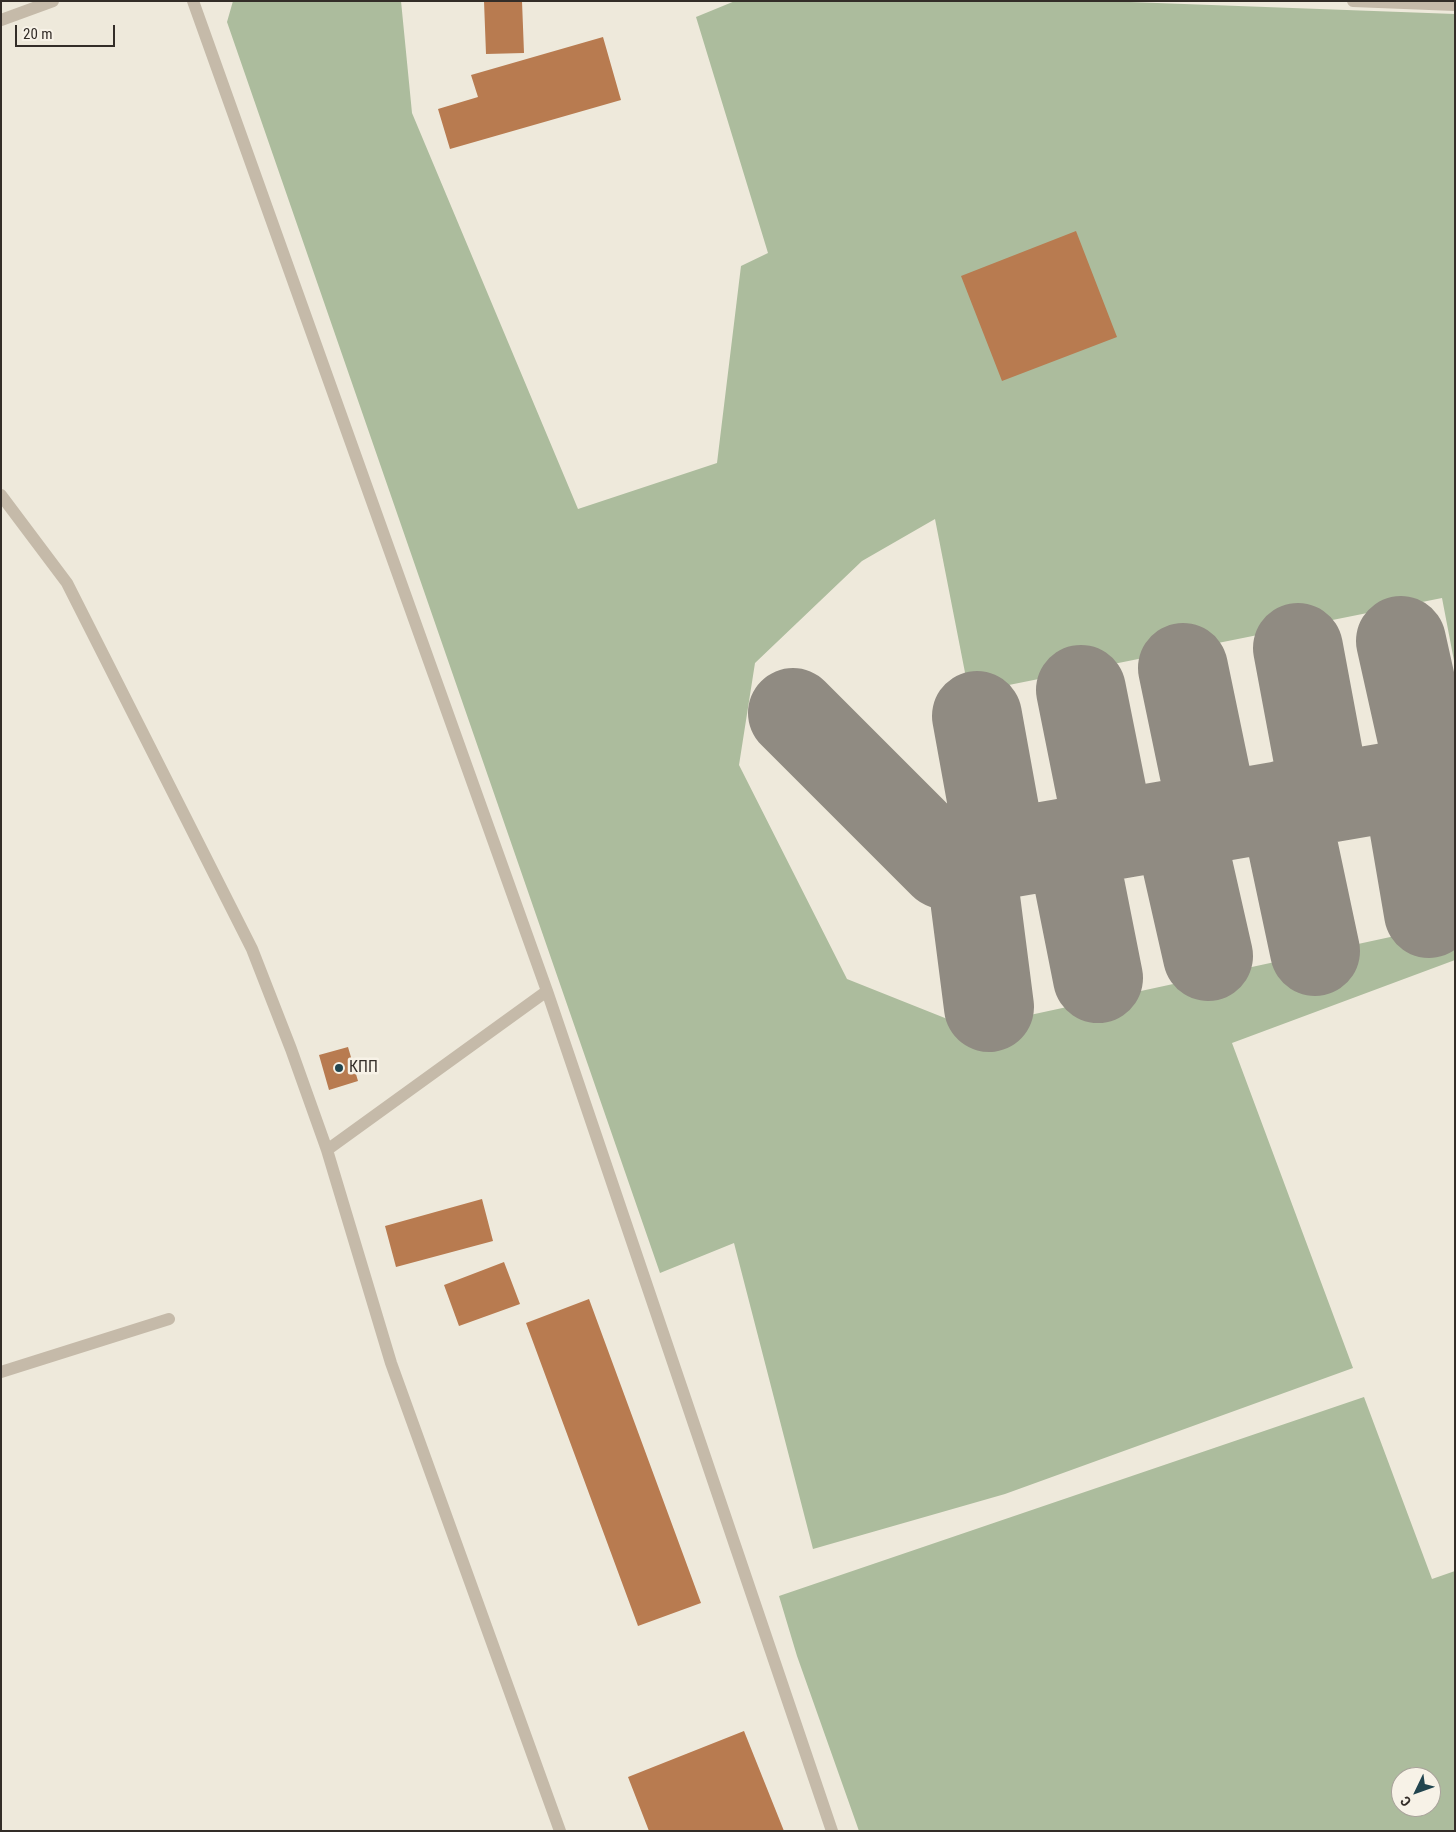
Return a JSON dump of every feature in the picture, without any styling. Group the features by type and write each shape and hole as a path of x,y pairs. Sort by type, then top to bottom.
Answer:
{"lane":[{"path":"1,20 53,1"},
{"path":"193,1 547,991 832,1831"},
{"path":"1353,1 1455,5"},
{"path":"1,495 67,583 252,949 291,1049 327,1150 391,1363 560,1831"},
{"path":"327,1150 547,991"},
{"path":"1,1372 169,1319"}],"green space":[{"path":"233,1 401,1 412,113 578,509 717,463 741,266 768,253 696,17 735,1 1103,1 1455,14 1455,666 1442,598 969,693 935,519 862,561 755,663 739,765 847,979 970,1028 1455,923 1455,960 1232,1043 1353,1368 1005,1494 813,1549 734,1243 660,1273 227,22"},
{"path":"1364,1397 1432,1579 1455,1571 1455,1831 859,1831 797,1656 779,1596"}],"building":[{"path":"484,1 522,1 524,53 486,54"},
{"path":"603,37 621,100 450,149 438,109 478,97 471,75"},
{"path":"1076,231 1117,337 1002,381 961,276"},
{"name":"КПП","path":"348,1047 358,1081 329,1090 319,1055"},
{"path":"482,1199 493,1241 396,1267 385,1226"},
{"path":"504,1262 520,1304 459,1326 444,1285"},
{"path":"589,1299 701,1603 638,1626 526,1323"},
{"path":"744,1731 784,1831 649,1831 628,1777"}],"taxiway":[{"path":"1401,641 1432,780"},
{"path":"1298,648 1326,798"},
{"path":"1183,668 1214,817"},
{"path":"1081,690 1110,835"},
{"path":"793,713 944,864 1455,776"},
{"path":"977,716 1002,854"},
{"path":"1407,784 1429,913"},
{"path":"1284,805 1315,951"},
{"path":"1178,824 1208,956"},
{"path":"1071,842 1098,978"},
{"path":"970,859 989,1007"}],"place":[{"name":"КПП","path":"339,1068"}]}
